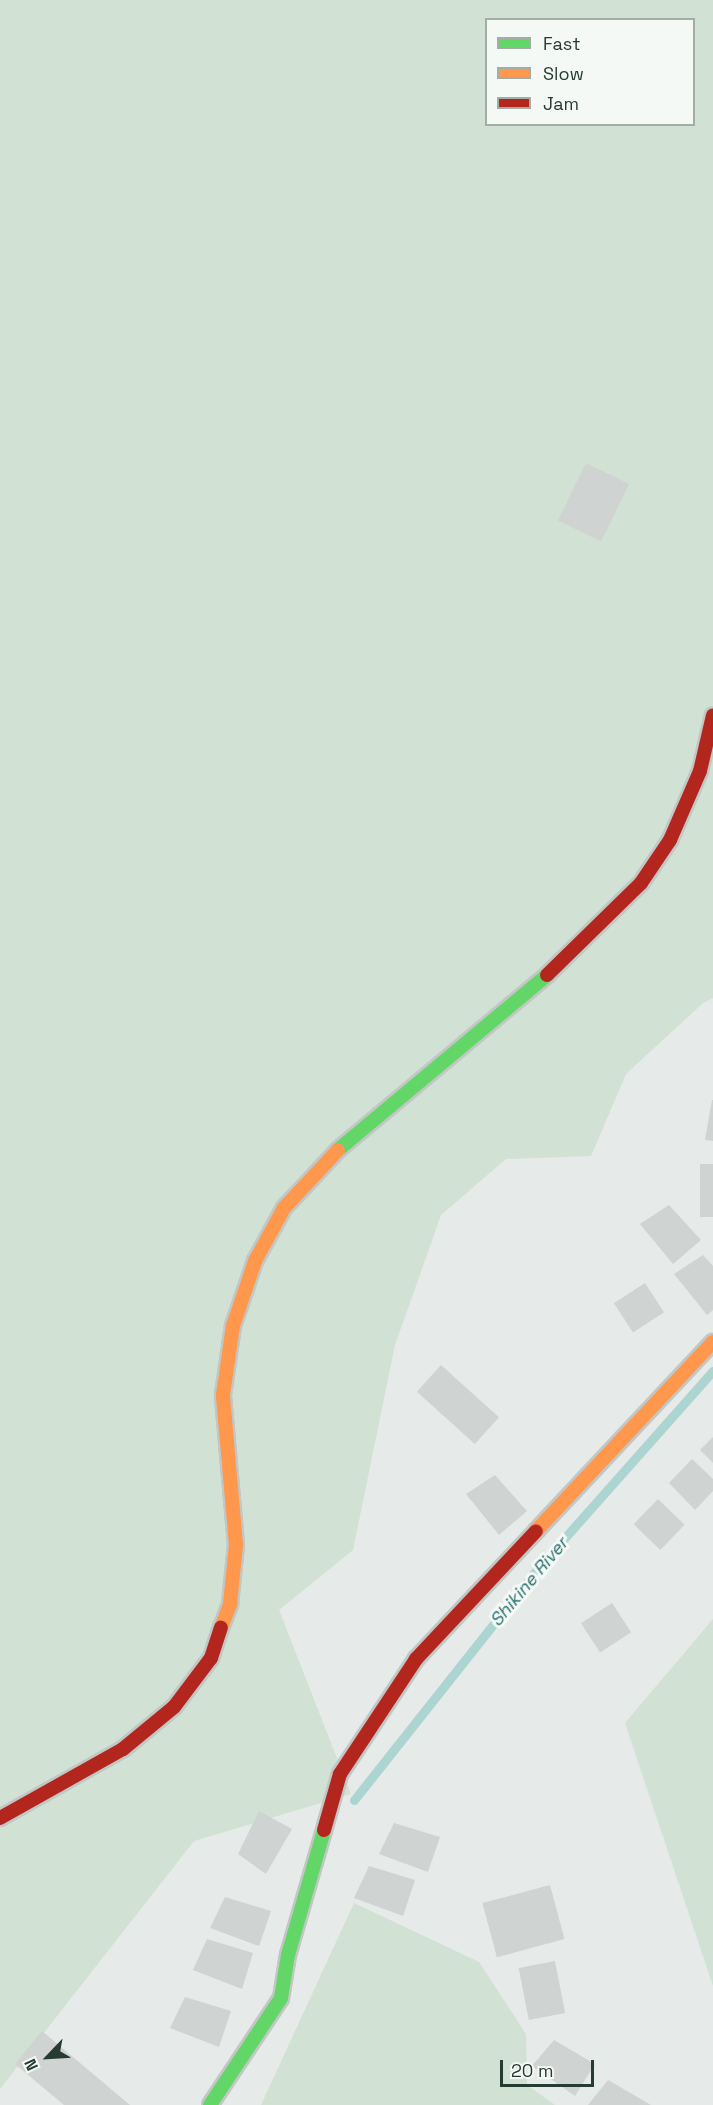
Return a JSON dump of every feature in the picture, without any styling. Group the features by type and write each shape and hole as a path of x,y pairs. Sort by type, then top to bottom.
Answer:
{"street":[{"path":"0,1818 123,1749 174,1707 211,1658 230,1604 236,1545 223,1395 233,1326 255,1261 285,1208 323,1162 542,980 640,883 670,840 699,771 713,715"},
{"path":"210,2105 281,1998 288,1955 340,1774 416,1659 713,1342"}],"green space":[{"path":"0,0 713,0 713,998 703,1003 626,1074 591,1156 506,1159 441,1215 395,1345 353,1550 279,1610 351,1794 194,1841 0,2089"},
{"path":"713,1619 713,1986 625,1723"},
{"path":"354,1903 479,1962 526,2034 527,2085 555,2105 261,2105"}],"building":[{"path":"586,463 629,484 601,542 558,521"},
{"path":"713,1100 713,1141 705,1140"},
{"path":"700,1164 713,1164 713,1217 700,1217"},
{"path":"669,1205 701,1240 673,1264 640,1224"},
{"path":"703,1255 713,1266 713,1310 707,1315 674,1274"},
{"path":"645,1283 664,1312 633,1333 614,1303"},
{"path":"441,1365 499,1417 475,1444 417,1392"},
{"path":"713,1437 713,1463 700,1450"},
{"path":"692,1459 713,1479 713,1491 695,1510 669,1483"},
{"path":"495,1475 527,1511 499,1535 466,1494"},
{"path":"658,1499 685,1525 660,1550 634,1524"},
{"path":"612,1603 631,1632 600,1653 581,1623"},
{"path":"259,1811 292,1829 266,1874 238,1854"},
{"path":"394,1823 440,1837 428,1872 379,1854"},
{"path":"369,1866 415,1880 403,1916 354,1898"},
{"path":"550,1885 564,1939 497,1957 482,1903"},
{"path":"225,1897 271,1911 259,1946 210,1928"},
{"path":"207,1939 253,1953 242,1989 193,1970"},
{"path":"555,1961 565,2013 529,2020 519,1968"},
{"path":"185,1997 231,2011 219,2047 170,2028"},
{"path":"42,2031 130,2105 64,2105 15,2064"},
{"path":"554,2040 595,2064 575,2096 532,2066"},
{"path":"608,2080 651,2105 588,2105"}],"waterway":[{"name":"Shikine River","path":"354,1800 537,1569 713,1371"}],"traffic: fast":[{"path":"338,1150 547,975"},
{"path":"210,2105 281,1998 288,1955 324,1830"}],"traffic: slow":[{"path":"221,1628 230,1604 236,1545 223,1395 233,1326 255,1261 284,1208 338,1150"},
{"path":"536,1531 713,1342"}],"traffic: jam":[{"path":"547,975 641,883 670,840 700,771 713,715"},
{"path":"324,1830 340,1774 416,1659 536,1531"},
{"path":"0,1818 123,1749 174,1707 211,1658 221,1628"}]}
